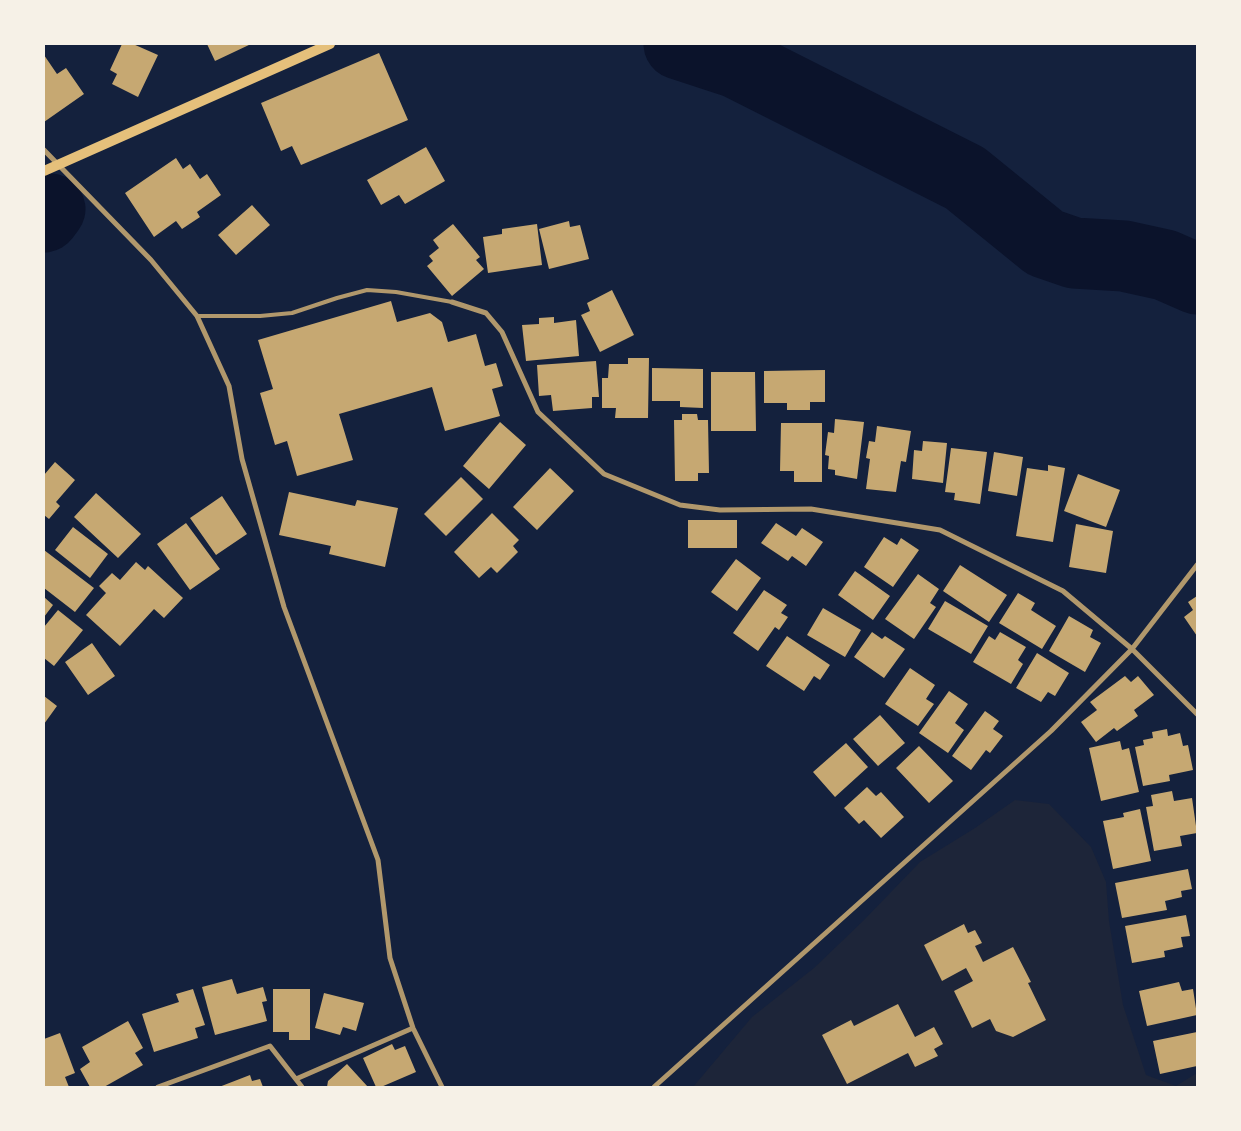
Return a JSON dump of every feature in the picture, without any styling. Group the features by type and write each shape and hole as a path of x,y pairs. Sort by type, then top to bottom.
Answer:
{"main road":[{"path":"44,171 330,44"}],"street":[{"path":"44,150 151,260 197,316 229,386 242,459 284,607 378,860 390,958 412,1028 442,1087"},
{"path":"452,302 486,313 502,332 538,412 604,474 680,505 720,510 811,509 940,530 1063,591 1132,649 1197,714"},
{"path":"654,1087 1051,731 1132,649 1197,565"},
{"path":"296,1079 412,1028"},
{"path":"158,1087 270,1046 302,1087"}],"lane":[{"path":"197,316 260,316 292,313 367,290 396,292 452,302"}],"shaded area":[{"path":"1015,800 1049,804 1091,847 1106,882 1109,921 1123,1005 1146,1075 1176,1086 1197,1073 1197,1087 693,1087 752,1017 814,968 920,862 975,828"}],"building":[{"path":"122,44 133,44 158,55 138,97 112,84 117,74 110,70"},
{"path":"207,44 251,44 215,61"},
{"path":"379,53 408,120 301,165 292,146 281,151 261,103"},
{"path":"44,55 57,74 66,68 84,94 44,122"},
{"path":"426,147 445,181 405,204 399,195 381,205 367,180"},
{"path":"176,158 183,169 190,164 200,179 207,174 221,195 197,212 200,217 182,229 176,221 154,237 125,193"},
{"path":"252,205 270,225 236,255 218,235"},
{"path":"569,221 570,227 580,225 589,259 549,269 539,229"},
{"path":"453,224 480,257 476,260 484,269 452,296 427,266 433,261 429,256 439,248 433,240"},
{"path":"537,224 542,265 488,273 483,237 502,234 502,229"},
{"path":"612,290 634,335 600,352 581,315 590,311 587,303"},
{"path":"391,301 397,322 430,313 442,322 448,342 476,334 485,366 496,363 503,386 492,389 500,416 445,431 432,387 339,414 353,460 297,476 287,441 275,445 260,393 273,389 258,340"},
{"path":"554,317 554,323 576,320 579,356 526,361 522,325 539,324 539,318"},
{"path":"628,358 649,358 648,418 615,418 616,408 602,408 602,378 608,378 609,364 628,364"},
{"path":"596,361 599,397 592,397 592,408 553,411 551,395 539,396 537,365"},
{"path":"652,368 703,369 703,408 680,407 680,401 652,401"},
{"path":"825,370 825,402 810,402 810,410 787,410 787,403 764,403 764,371"},
{"path":"711,372 755,372 756,431 711,431"},
{"path":"682,414 697,414 698,420 708,420 709,473 698,473 698,481 675,481 674,420 682,420"},
{"path":"835,419 864,422 857,479 835,475 835,470 828,469 829,456 825,455 828,432 834,433"},
{"path":"500,422 526,445 489,489 463,466"},
{"path":"781,423 822,423 822,482 794,482 794,471 780,471"},
{"path":"877,426 911,431 906,462 901,461 896,492 866,489 870,459 866,458 869,441 875,442"},
{"path":"923,441 947,443 943,483 912,479 914,450 922,451"},
{"path":"951,448 987,452 980,504 954,500 955,493 945,492"},
{"path":"994,452 1023,457 1017,496 988,491"},
{"path":"55,462 75,480 56,502 60,506 49,519 44,515 44,475"},
{"path":"1048,465 1065,468 1053,542 1016,536 1027,468 1048,471"},
{"path":"550,468 574,491 537,530 513,507"},
{"path":"1078,474 1120,490 1106,527 1064,511"},
{"path":"461,477 483,499 446,536 424,514"},
{"path":"289,492 355,506 357,500 398,508 385,567 329,554 331,546 279,535"},
{"path":"96,493 141,534 118,558 74,517"},
{"path":"222,496 247,534 216,555 190,518"},
{"path":"492,513 519,540 513,546 518,552 497,573 491,567 479,578 454,552"},
{"path":"688,520 737,520 737,548 688,548"},
{"path":"186,523 220,569 190,590 157,544"},
{"path":"776,523 796,536 802,528 823,542 806,566 792,556 788,561 761,543"},
{"path":"1076,524 1113,531 1106,573 1069,567"},
{"path":"73,527 108,554 90,578 55,550"},
{"path":"884,537 897,545 901,538 919,550 893,587 864,567"},
{"path":"44,550 94,588 75,612 44,588"},
{"path":"736,559 761,578 737,611 711,592"},
{"path":"136,562 145,570 148,566 183,598 164,618 154,609 120,646 86,615 106,593 99,586 112,573 120,580"},
{"path":"960,565 1007,595 989,622 943,591"},
{"path":"855,571 890,596 873,620 838,595"},
{"path":"918,574 939,589 930,603 936,607 914,639 885,619"},
{"path":"764,590 787,605 781,613 788,617 779,630 775,627 758,651 733,633"},
{"path":"1018,593 1035,603 1031,610 1056,626 1042,649 999,623"},
{"path":"1197,596 1197,636 1184,617 1193,610 1188,602"},
{"path":"44,597 53,605 44,617"},
{"path":"945,601 988,626 971,654 928,629"},
{"path":"823,608 861,630 845,657 807,635"},
{"path":"58,610 83,630 54,666 44,658 44,627"},
{"path":"1069,616 1093,630 1090,637 1101,643 1085,672 1049,651"},
{"path":"872,632 882,639 885,636 905,649 884,678 854,657"},
{"path":"1000,632 1026,647 1018,660 1023,664 1011,684 973,662 989,636 995,640"},
{"path":"787,636 830,665 820,680 814,676 804,691 766,666"},
{"path":"92,643 115,676 88,695 65,662"},
{"path":"1037,653 1069,673 1055,696 1048,692 1041,702 1016,688"},
{"path":"910,668 935,685 926,699 934,704 918,726 885,704"},
{"path":"1125,676 1131,682 1138,676 1154,695 1134,710 1138,716 1117,731 1114,728 1096,742 1081,722 1097,710 1090,702"},
{"path":"949,691 968,704 955,723 964,730 948,753 919,733"},
{"path":"44,696 57,706 44,724"},
{"path":"985,711 999,721 993,729 1003,736 990,753 986,750 971,770 952,756"},
{"path":"880,715 905,743 878,766 853,739"},
{"path":"1167,729 1168,736 1180,733 1183,746 1188,745 1193,770 1169,775 1170,781 1143,786 1135,747 1144,745 1143,740 1153,738 1152,732"},
{"path":"1120,741 1122,750 1129,748 1139,792 1101,801 1089,748"},
{"path":"846,743 868,767 835,797 813,772"},
{"path":"919,746 953,781 929,803 896,768"},
{"path":"867,787 876,796 881,792 904,817 881,838 864,820 859,824 844,808"},
{"path":"1172,791 1174,801 1192,798 1197,833 1180,836 1182,846 1154,851 1146,807 1153,806 1151,795"},
{"path":"1140,809 1151,861 1113,869 1103,821 1124,817 1123,813"},
{"path":"1188,869 1192,889 1181,891 1182,897 1165,901 1167,910 1122,918 1115,883"},
{"path":"1186,915 1190,936 1181,937 1183,947 1164,951 1165,957 1132,963 1125,926"},
{"path":"964,924 968,933 975,930 982,943 975,946 983,962 1013,947 1031,982 1028,983 1046,1020 1013,1037 996,1031 990,1019 972,1028 954,991 973,981 966,968 942,981 924,945"},
{"path":"232,979 237,994 263,987 267,1001 262,1002 267,1021 215,1035 202,987"},
{"path":"1179,982 1182,991 1193,989 1197,1015 1147,1026 1139,991"},
{"path":"193,989 205,1025 195,1028 198,1038 154,1052 142,1014 179,1002 176,994"},
{"path":"273,989 310,989 310,1040 289,1040 289,1032 273,1032"},
{"path":"324,993 364,1003 356,1031 343,1027 340,1035 315,1028"},
{"path":"898,1004 915,1037 934,1027 943,1044 934,1049 938,1056 915,1067 908,1053 847,1084 822,1035 851,1020 854,1026"},
{"path":"128,1021 143,1048 135,1053 143,1065 104,1087 90,1087 80,1069 90,1062 82,1047"},
{"path":"1197,1032 1197,1066 1160,1074 1153,1041"},
{"path":"60,1033 75,1073 65,1077 69,1087 44,1087 44,1039"},
{"path":"392,1044 395,1050 405,1046 416,1072 381,1087 376,1087 363,1058"},
{"path":"347,1064 368,1087 327,1087 328,1081"},
{"path":"250,1075 252,1081 260,1079 263,1087 219,1087"}],"waterway":[{"path":"679,44 737,63 965,178 1045,243 1074,253 1124,256 1165,265 1197,279"},
{"path":"44,217 50,209"}]}
